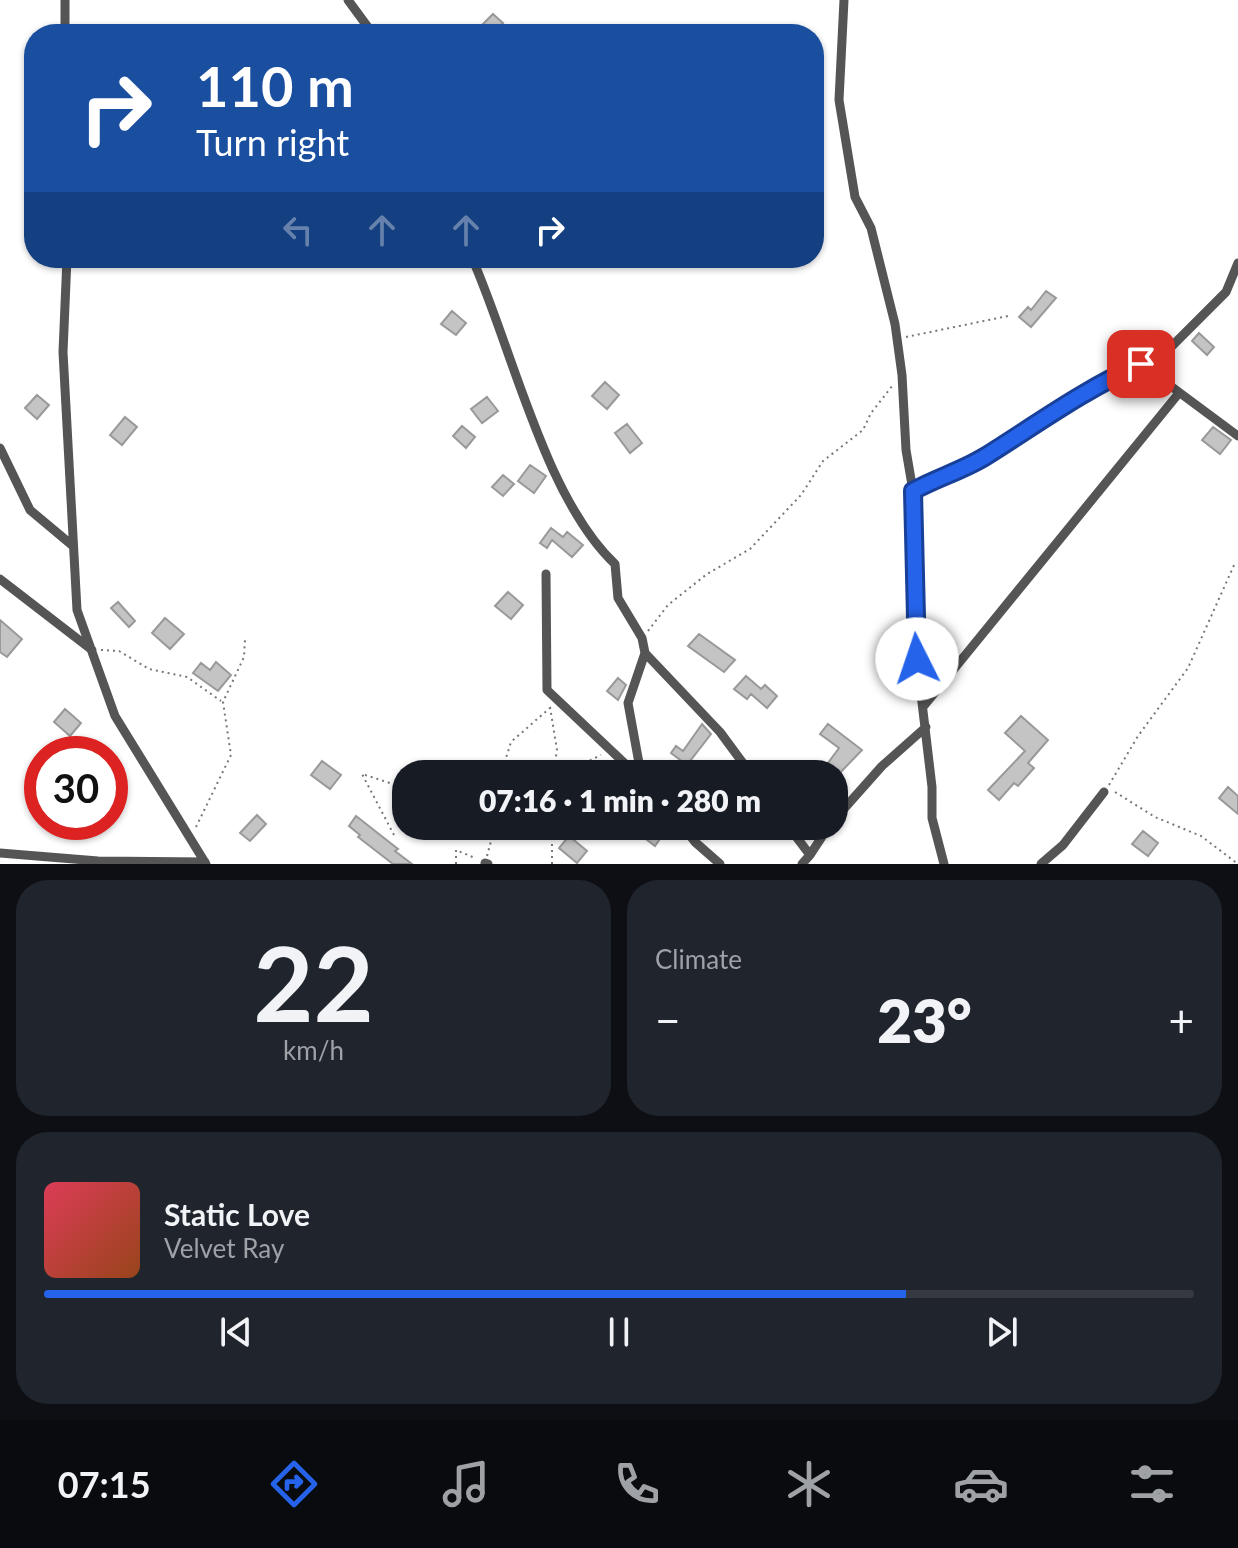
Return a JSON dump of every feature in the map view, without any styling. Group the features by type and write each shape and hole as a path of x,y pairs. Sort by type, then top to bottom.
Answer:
{"street":[{"path":"65,0 65,24"},
{"path":"348,0 366,24"},
{"path":"844,0 839,100 855,197 871,228 897,338 906,450 913,491 914,635 926,727 931,808 944,864"},
{"path":"913,491 983,458 1054,415 1073,398 1163,355 1226,292 1238,263"},
{"path":"67,268 63,352 77,610 115,716 206,863"},
{"path":"476,268 540,439 577,518 594,544 615,564 618,598 642,638 645,653 628,703 636,760"},
{"path":"1141,364 1238,436"},
{"path":"923,707 1179,393"},
{"path":"0,448 30,510 73,546"},
{"path":"546,574 547,690 554,704 623,760"},
{"path":"0,579 92,650"},
{"path":"645,653 720,732 741,760"},
{"path":"848,804 882,766 926,727"},
{"path":"1041,864 1063,845 1104,792"},
{"path":"694,840 720,864"},
{"path":"799,840 810,855"},
{"path":"802,864 820,840"},
{"path":"0,853 98,861 206,863"}],"path":[{"path":"897,338 1008,316"},
{"path":"642,638 668,605 707,574 750,549 801,495 823,461 863,430 887,390 902,377"},
{"path":"1235,563 1188,668 1138,736 1107,789 1155,817 1201,836 1238,864"},
{"path":"191,839 231,755 223,702 244,657 245,639"},
{"path":"92,650 119,651 149,669 187,677 223,702"},
{"path":"547,690 554,704 555,760"},
{"path":"505,760 511,742 554,704"},
{"path":"592,760 613,750"},
{"path":"392,784 362,774 392,831"},
{"path":"456,864 456,850 487,863 492,840"},
{"path":"552,840 552,864"}],"building":[{"path":"493,14 503,23 502,24 483,24"},
{"path":"1046,291 1056,298 1031,327 1019,317 1028,307 1031,310"},
{"path":"452,311 466,323 456,335 441,324"},
{"path":"1199,333 1214,347 1207,355 1192,341"},
{"path":"605,382 619,395 607,409 592,396"},
{"path":"37,395 49,405 37,419 25,408"},
{"path":"487,397 498,411 482,423 471,409"},
{"path":"125,417 137,427 122,445 110,435"},
{"path":"627,424 642,443 630,453 615,433"},
{"path":"462,426 475,437 466,448 453,436"},
{"path":"1213,427 1231,440 1220,454 1202,440"},
{"path":"530,465 546,476 534,493 518,481"},
{"path":"503,475 514,484 503,496 492,487"},
{"path":"551,528 563,537 567,532 583,545 572,557 552,540 547,548 540,543"},
{"path":"508,592 523,605 511,619 495,606"},
{"path":"118,602 135,621 129,627 111,608"},
{"path":"165,618 184,634 170,649 152,633"},
{"path":"0,620 22,639 7,657 0,652"},
{"path":"699,634 735,660 724,672 688,646"},
{"path":"216,662 231,675 218,691 193,673 201,663 210,670"},
{"path":"746,676 761,689 765,685 777,696 767,708 751,694 747,699 734,689"},
{"path":"618,678 626,685 618,700 607,691"},
{"path":"65,709 81,723 70,736 54,722"},
{"path":"1021,716 1048,740 1028,763 1034,768 1018,786 1014,783 999,800 988,790 1025,751 1005,733"},
{"path":"702,724 711,734 691,760 680,760 671,753 676,746 683,751"},
{"path":"828,724 862,750 848,765 848,760 830,760 839,748 820,734"},
{"path":"322,761 341,775 330,789 311,775"},
{"path":"1228,787 1238,796 1238,814 1219,798"},
{"path":"257,815 266,824 250,841 240,833"},
{"path":"356,816 412,864 393,864 358,837 360,835 349,826"},
{"path":"1143,831 1158,843 1148,856 1132,844"},
{"path":"566,840 574,840 587,851 577,863 559,848"}],"route":[{"path":"917,659 911,538 913,491 983,458 1017,434 1054,415 1073,398 1141,364"}]}
